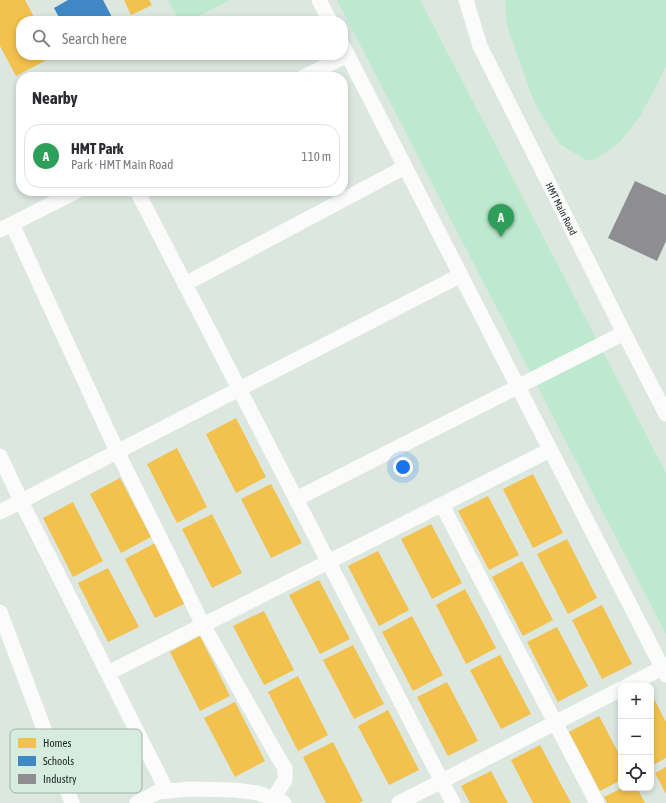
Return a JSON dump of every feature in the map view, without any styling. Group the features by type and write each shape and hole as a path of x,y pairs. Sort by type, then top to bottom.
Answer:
{"street":[{"path":"319,0 327,16"},
{"name":"HMT Main Road","path":"466,0 480,46 666,414"},
{"path":"348,57 664,672 635,683"},
{"path":"312,72 331,60"},
{"path":"185,284 405,168"},
{"path":"68,196 6,227 203,625 285,768 285,780 278,801 258,793 235,790 190,789 158,792 137,803"},
{"path":"140,196 453,803"},
{"path":"0,512 461,275"},
{"path":"296,499 624,333"},
{"path":"108,673 550,450"},
{"path":"0,456 21,502 136,729"},
{"path":"442,505 597,803"},
{"path":"0,612 44,729"},
{"path":"399,803 618,691"},
{"path":"142,741 167,791"},
{"path":"68,793 72,803"}],"green space":[{"path":"168,0 229,0 199,16 176,16"},
{"path":"337,0 420,0 666,473 666,634 348,21 348,16 345,16"},
{"path":"505,0 666,0 666,67 640,116 620,142 594,160 586,160 560,144 535,104 507,26"}],"building: Homes":[{"path":"0,0 25,0 33,16 16,16 16,60 46,60 24,72 16,72 16,76 0,46"},
{"path":"124,0 149,0 152,5 131,15"},
{"path":"236,418 266,477 236,493 206,434"},
{"path":"177,448 207,507 177,523 147,464"},
{"path":"533,474 563,533 533,548 503,489"},
{"path":"120,478 151,537 121,553 90,494"},
{"path":"271,484 302,543 271,558 241,499"},
{"path":"488,496 519,555 489,570 458,511"},
{"path":"73,502 103,561 73,577 43,518"},
{"path":"212,514 242,573 212,588 182,529"},
{"path":"431,524 462,583 432,599 401,539"},
{"path":"567,539 597,598 568,614 537,554"},
{"path":"155,543 186,603 155,618 125,559"},
{"path":"378,551 409,610 379,626 348,566"},
{"path":"522,561 553,620 523,636 492,577"},
{"path":"108,568 139,627 108,642 78,583"},
{"path":"319,580 350,639 320,654 289,595"},
{"path":"465,589 496,648 466,664 436,605"},
{"path":"602,605 632,664 602,679 572,620"},
{"path":"264,611 294,670 264,685 233,626"},
{"path":"412,616 443,675 413,691 382,632"},
{"path":"557,627 588,686 558,702 527,642"},
{"path":"200,636 230,696 200,711 170,652"},
{"path":"353,645 384,704 354,719 323,660"},
{"path":"500,655 531,714 501,729 470,670"},
{"path":"298,676 328,735 298,751 268,692"},
{"path":"447,682 478,741 448,756 417,697"},
{"path":"654,699 666,722 666,758 654,764"},
{"path":"235,702 265,761 235,777 204,718"},
{"path":"388,710 419,770 389,785 358,726"},
{"path":"599,716 618,752 618,782 600,791 569,732"},
{"path":"333,742 363,801 359,803 326,803 303,757"},
{"path":"540,745 571,803 533,803 511,760"},
{"path":"666,767 666,794 655,773"},
{"path":"491,771 508,803 470,803 461,786"},
{"path":"618,790 639,791 645,803 607,803 604,797"}],"building: Schools":[{"path":"68,0 103,0 111,16 58,16 54,8"}],"building: Industry":[{"path":"635,181 666,195 666,241 657,261 608,238"}],"place":[{"name":"HMT Park","path":"501,237"}]}
